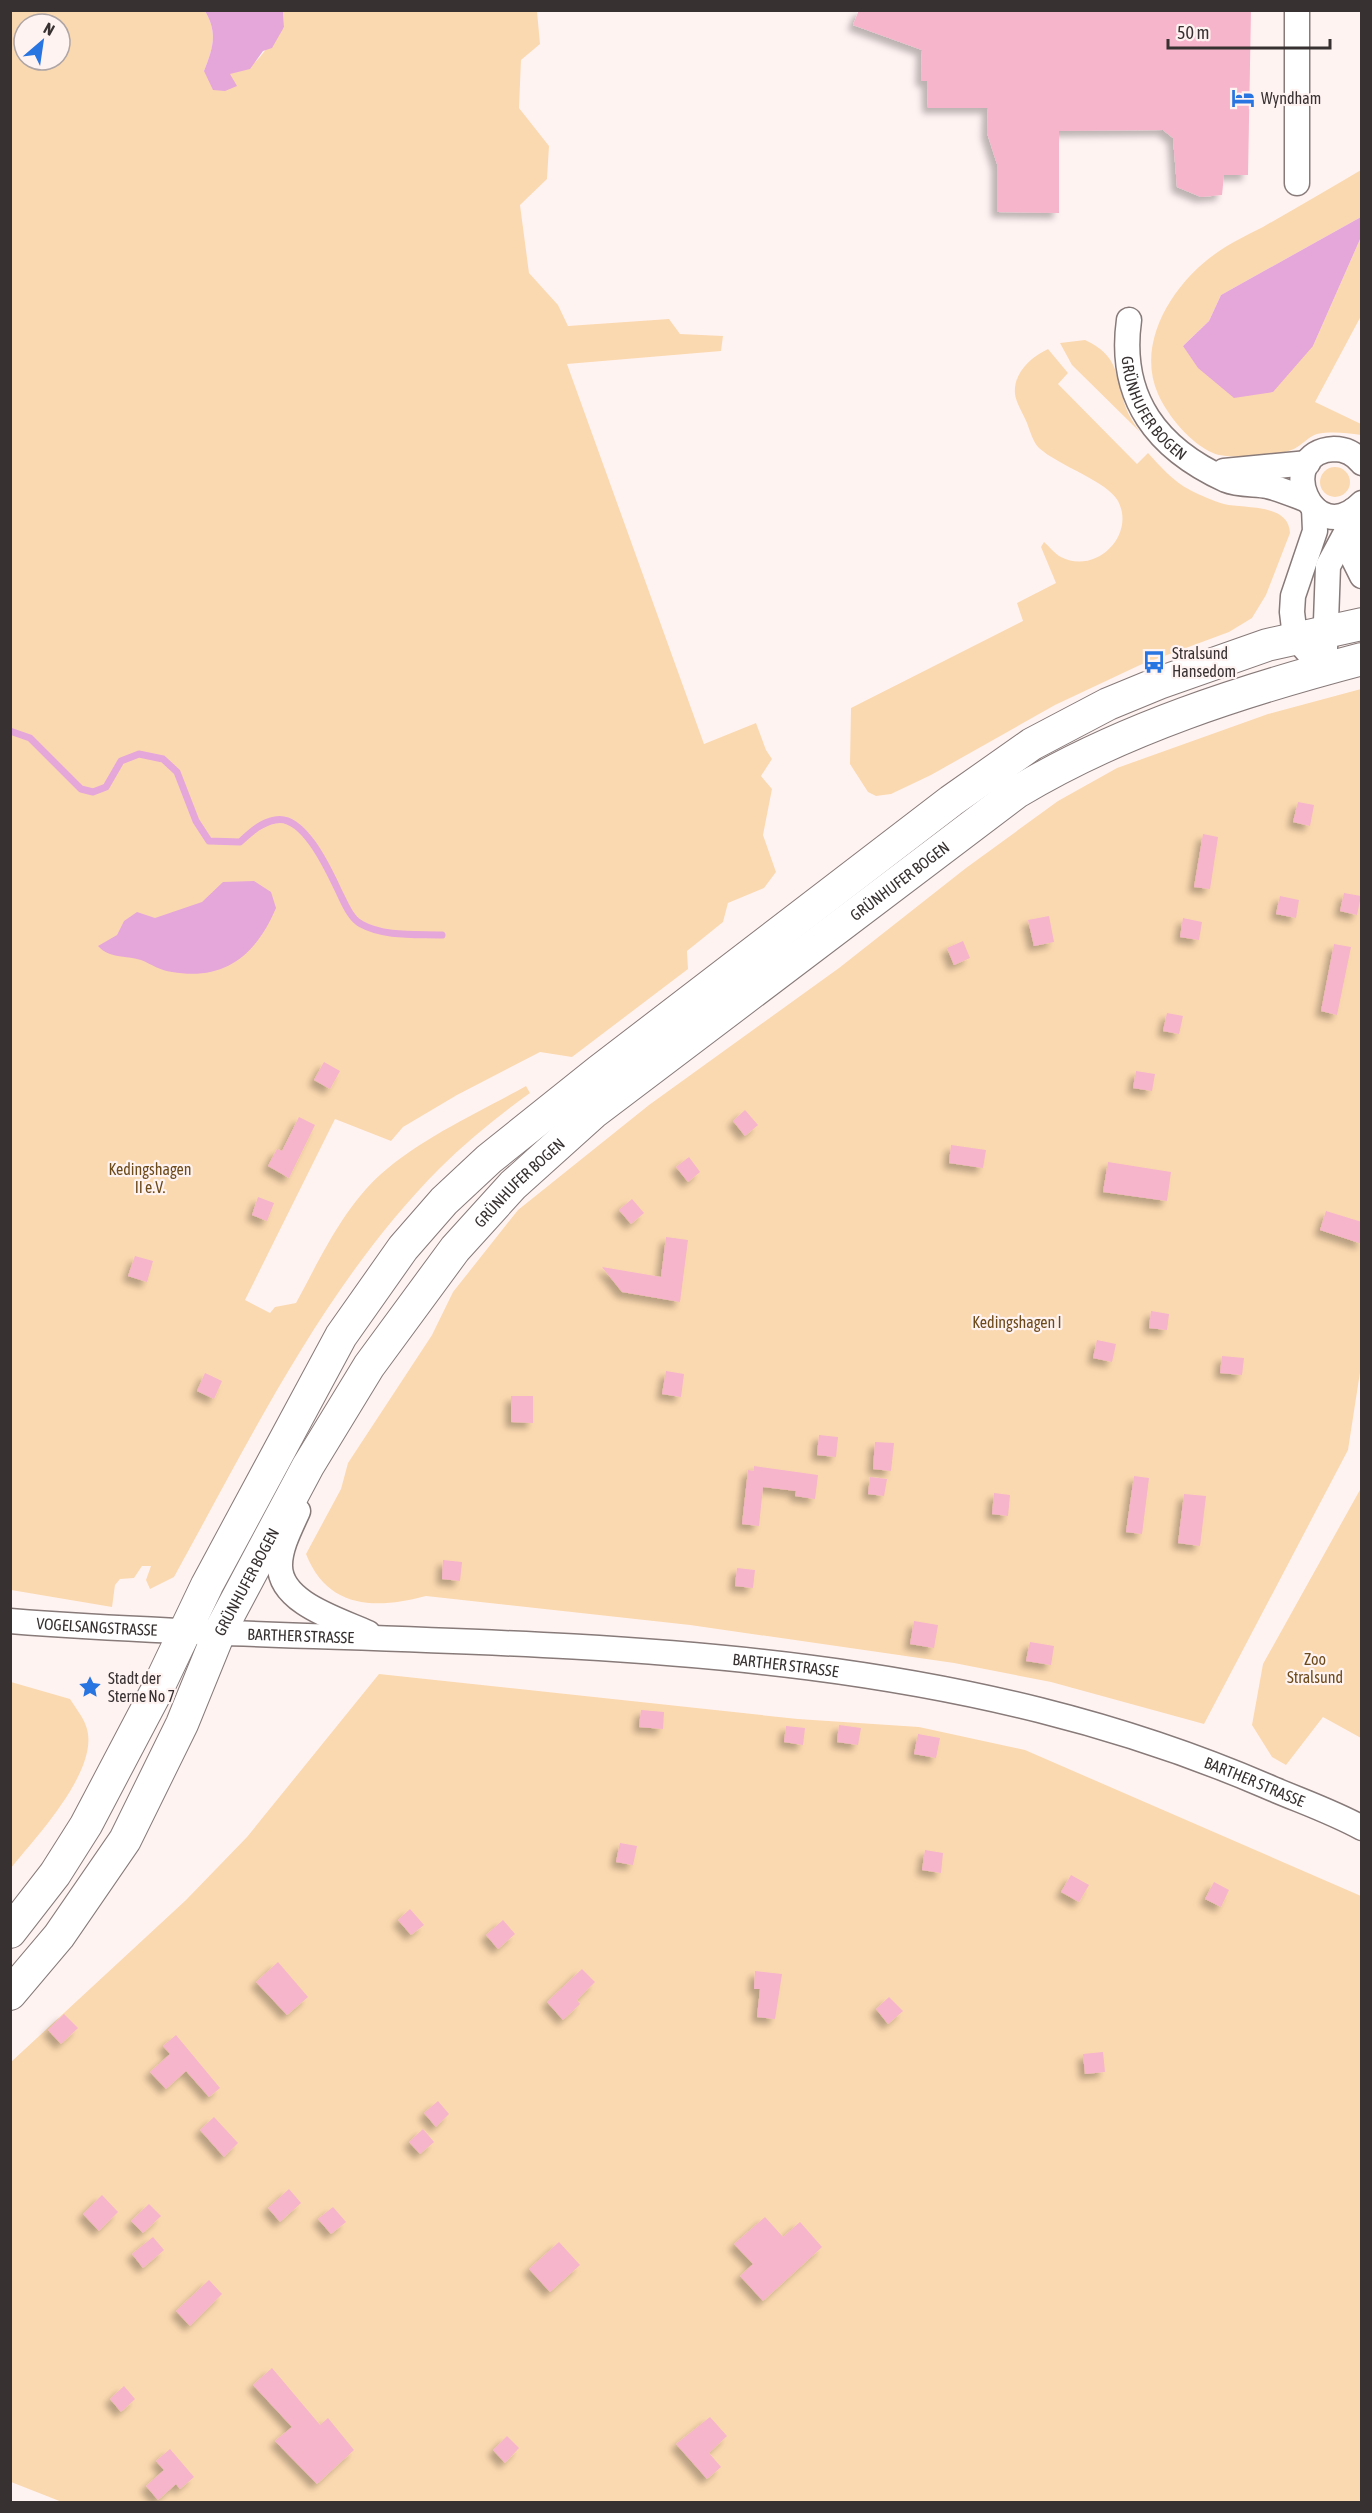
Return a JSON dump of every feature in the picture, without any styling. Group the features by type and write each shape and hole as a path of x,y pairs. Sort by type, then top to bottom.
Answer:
{"main road":[{"name":"GRÜNHUFER BOGEN","path":"10,1932 55,1874 86,1825 184,1632 341,1336 403,1248 444,1201 489,1159 951,801 1032,744 1108,704 1159,683 1295,637 1362,624"},
{"name":"GRÜNHUFER BOGEN","path":"10,1994 59,1936 125,1840 172,1745 219,1633 303,1474 369,1366 455,1249 513,1185 593,1113 963,832 1035,782 1135,735 1209,706 1323,669 1362,659"}],"street":[{"path":"1297,10 1297,183"},
{"name":"GRÜNHUFER BOGEN","path":"1129,320 1128,357 1139,404 1154,428 1173,448 1201,468 1227,480 1269,487 1334,516 1354,514"},
{"path":"1323,669 1295,637 1292,612 1293,596 1316,531 1310,504 1301,481 1308,463 1322,452 1339,449 1356,456 1362,463"},
{"path":"1216,473 1308,463"},
{"path":"1354,514 1353,558 1362,576"},
{"path":"1323,669 1327,630 1328,566 1354,514"},
{"path":"303,1474 302,1501 280,1559 282,1579 301,1602 375,1637"},
{"name":"VOGELSANGSTRASSE","path":"10,1621 184,1632"},
{"name":"BARTHER STRASSE","path":"184,1632 375,1637 602,1647 836,1670 938,1687 1083,1721 1175,1749 1362,1827"}],"green space":[{"name":"Kedingshagen II e.V.","path":"10,11 205,11 212,26 213,41 204,71 234,72 244,69 259,58 284,27 283,11 537,11 540,44 521,60 519,108 549,146 547,179 520,205 529,273 558,305 568,326 669,319 680,334 723,336 721,351 567,364 704,744 756,723 766,750 772,759 761,776 772,789 763,835 776,872 764,888 728,903 723,922 687,951 688,969 572,1057 540,1052 457,1095 403,1127 391,1141 335,1119 245,1300 270,1313 275,1307 296,1303 344,1218 367,1187 381,1174 415,1148 470,1116 526,1086 530,1093 483,1129 439,1169 360,1261 293,1363 174,1577 150,1589 146,1580 151,1566 142,1566 134,1578 120,1579 115,1585 112,1607 11,1590"},
{"path":"1361,170 1361,217 1221,295 1209,321 1183,346 1313,346 1361,237 1361,316 1315,402 1361,424 1361,435 1334,432 1317,434 1294,449 1277,454 1230,456 1213,453 1188,436 1158,394 1152,374 1151,354 1162,315 1186,281 1215,254"},
{"path":"1085,340 1105,353 1115,368 1126,408 1140,432 1072,365 1060,343"},
{"path":"1048,349 1068,373 1058,384 1137,464 1148,453 1173,478 1190,490 1224,504 1274,512 1288,523 1290,533 1266,595 1252,618 1229,632 1140,665 1055,705 931,775 891,794 876,796 868,792 850,764 851,708 1023,621 1017,603 1056,583 1041,547 1044,542 1061,557 1074,561 1087,561 1099,556 1109,548 1122,527 1122,514 1118,501 1112,494 1093,480 1048,455 1033,440 1017,401 1015,386 1024,367 1035,356"},
{"path":"1335,467 1345,472 1350,482 1345,492 1335,497 1325,492 1320,482 1325,472"},
{"name":"Kedingshagen I","path":"1361,689 1361,1366 1348,1450 1204,1724 1051,1682 954,1663 690,1625 426,1596 390,1603 356,1601 327,1586 315,1572 306,1554 341,1489 348,1463 432,1335 453,1292 518,1210 649,1105 839,968 966,868 1058,801 1117,768 1268,714"},
{"name":"Zoo Stralsund","path":"1361,1488 1361,1738 1323,1717 1286,1765 1272,1757 1252,1725 1263,1664"},
{"path":"379,1674 798,1719 919,1727 1025,1750 1361,1896 1361,2502 62,2502 11,2482 11,2062 186,1900 247,1837"},
{"path":"11,1682 70,1699 85,1723 88,1743 84,1762 76,1781 49,1821 11,1868"}],"shaded area":[{"path":"205,11 283,11 284,27 272,48 263,51 250,69 230,74 237,86 225,91 213,90 204,71 213,41 212,26"},
{"path":"1361,217 1361,237 1313,346 1273,392 1234,398 1198,368 1183,346 1209,321 1221,295"},
{"path":"254,881 271,892 276,908 259,939 236,961 223,968 191,974 168,971 135,958 108,953 98,946 117,935 124,921 137,912 155,918 202,902 223,882"}],"building":[{"path":"859,10 1251,10 1248,175 1224,175 1222,195 1201,197 1177,187 1173,138 1163,130 1059,131 1059,213 997,212 997,164 987,133 988,108 928,108 927,81 921,81 922,50 853,25"},
{"path":"1298,802 1314,805 1310,826 1293,822"},
{"path":"1203,834 1218,837 1210,889 1194,887"},
{"path":"1344,893 1361,896 1357,915 1340,911"},
{"path":"1280,896 1299,900 1296,918 1276,914"},
{"path":"1049,916 1054,942 1034,946 1028,920"},
{"path":"1183,918 1202,922 1199,940 1180,937"},
{"path":"963,941 970,958 954,965 947,948"},
{"path":"1334,944 1351,947 1337,1015 1321,1011"},
{"path":"1167,1013 1183,1016 1179,1034 1163,1031"},
{"path":"324,1062 340,1071 330,1089 314,1080"},
{"path":"1136,1071 1155,1074 1152,1091 1133,1088"},
{"path":"745,1110 758,1125 745,1136 733,1121"},
{"path":"299,1117 315,1125 289,1178 268,1166 277,1149 282,1151"},
{"path":"951,1145 986,1150 983,1168 949,1163"},
{"path":"689,1157 700,1172 688,1182 676,1167"},
{"path":"1108,1162 1171,1172 1167,1201 1103,1192"},
{"path":"258,1197 274,1203 267,1221 252,1215"},
{"path":"632,1199 644,1213 631,1224 619,1210"},
{"path":"1326,1211 1362,1222 1362,1244 1320,1230"},
{"path":"666,1237 688,1240 680,1302 622,1292 602,1267 661,1277"},
{"path":"135,1256 153,1261 147,1282 128,1276"},
{"path":"1151,1311 1169,1314 1167,1330 1149,1328"},
{"path":"1097,1340 1116,1344 1112,1362 1093,1358"},
{"path":"1222,1356 1244,1358 1242,1375 1220,1373"},
{"path":"666,1371 684,1374 681,1397 662,1394"},
{"path":"205,1373 222,1381 214,1399 197,1391"},
{"path":"511,1396 533,1396 533,1423 511,1422"},
{"path":"819,1435 838,1437 836,1457 817,1455"},
{"path":"875,1442 894,1443 891,1471 873,1469"},
{"path":"754,1466 818,1475 815,1499 795,1496 796,1491 763,1487 759,1526 742,1524 748,1470 754,1471"},
{"path":"1134,1476 1149,1478 1142,1534 1126,1532"},
{"path":"870,1477 887,1479 884,1496 868,1494"},
{"path":"994,1493 1010,1495 1008,1516 992,1514"},
{"path":"1184,1494 1206,1496 1200,1546 1178,1543"},
{"path":"443,1560 462,1562 460,1581 442,1579"},
{"path":"737,1568 755,1570 753,1588 735,1586"},
{"path":"914,1621 938,1625 934,1648 910,1644"},
{"path":"1030,1642 1054,1646 1051,1665 1026,1661"},
{"path":"641,1710 664,1712 663,1729 639,1727"},
{"path":"839,1725 861,1728 858,1745 837,1742"},
{"path":"786,1726 805,1728 803,1745 784,1742"},
{"path":"918,1734 940,1738 936,1758 914,1754"},
{"path":"620,1843 637,1846 633,1865 616,1862"},
{"path":"925,1850 943,1853 941,1873 922,1870"},
{"path":"1071,1875 1089,1885 1079,1902 1061,1892"},
{"path":"1214,1882 1229,1890 1221,1907 1205,1899"},
{"path":"410,1909 424,1925 411,1935 398,1920"},
{"path":"503,1920 515,1934 498,1949 486,1935"},
{"path":"278,1962 308,1997 287,2015 256,1982"},
{"path":"582,1969 595,1982 577,2000 580,2004 563,2020 547,2002"},
{"path":"755,1971 782,1974 775,2019 757,2017 760,1989 754,1989"},
{"path":"889,1997 903,2011 888,2024 876,2009"},
{"path":"64,2014 78,2028 61,2044 48,2030"},
{"path":"176,2035 220,2088 209,2097 186,2071 166,2089 150,2072 170,2054 163,2046"},
{"path":"1103,2052 1105,2072 1085,2074 1083,2054"},
{"path":"438,2101 449,2114 436,2127 424,2113"},
{"path":"214,2117 238,2143 224,2157 200,2130"},
{"path":"423,2129 434,2142 420,2154 409,2142"},
{"path":"289,2189 301,2203 280,2222 268,2208"},
{"path":"102,2195 118,2212 99,2231 83,2214"},
{"path":"149,2204 161,2216 143,2233 131,2221"},
{"path":"333,2207 346,2222 331,2234 318,2219"},
{"path":"765,2217 783,2237 800,2222 822,2247 763,2301 740,2276 753,2264 734,2244"},
{"path":"153,2237 164,2250 143,2268 132,2254"},
{"path":"559,2242 580,2265 550,2292 529,2269"},
{"path":"209,2280 222,2294 190,2326 176,2311"},
{"path":"272,2368 320,2425 328,2418 354,2450 317,2484 275,2441 292,2427 253,2385"},
{"path":"124,2386 135,2399 121,2412 110,2399"},
{"path":"710,2417 727,2436 709,2453 721,2467 707,2479 676,2444"},
{"path":"507,2436 519,2448 505,2463 493,2450"},
{"path":"170,2449 194,2477 180,2489 176,2484 158,2500 146,2486 164,2470 156,2461"}],"waterway":[{"path":"10,731 30,738 81,789 93,792 106,787 121,761 139,754 163,759 177,772 196,821 209,841 240,842 265,823 286,820 296,826 315,846 357,922 390,933 442,935"}],"place":[{"name":"Wyndham","path":"1243,98"},
{"name":"Stralsund Hansedom","path":"1154,662"},
{"name":"Stadt der Sterne No 7","path":"90,1687"}]}
